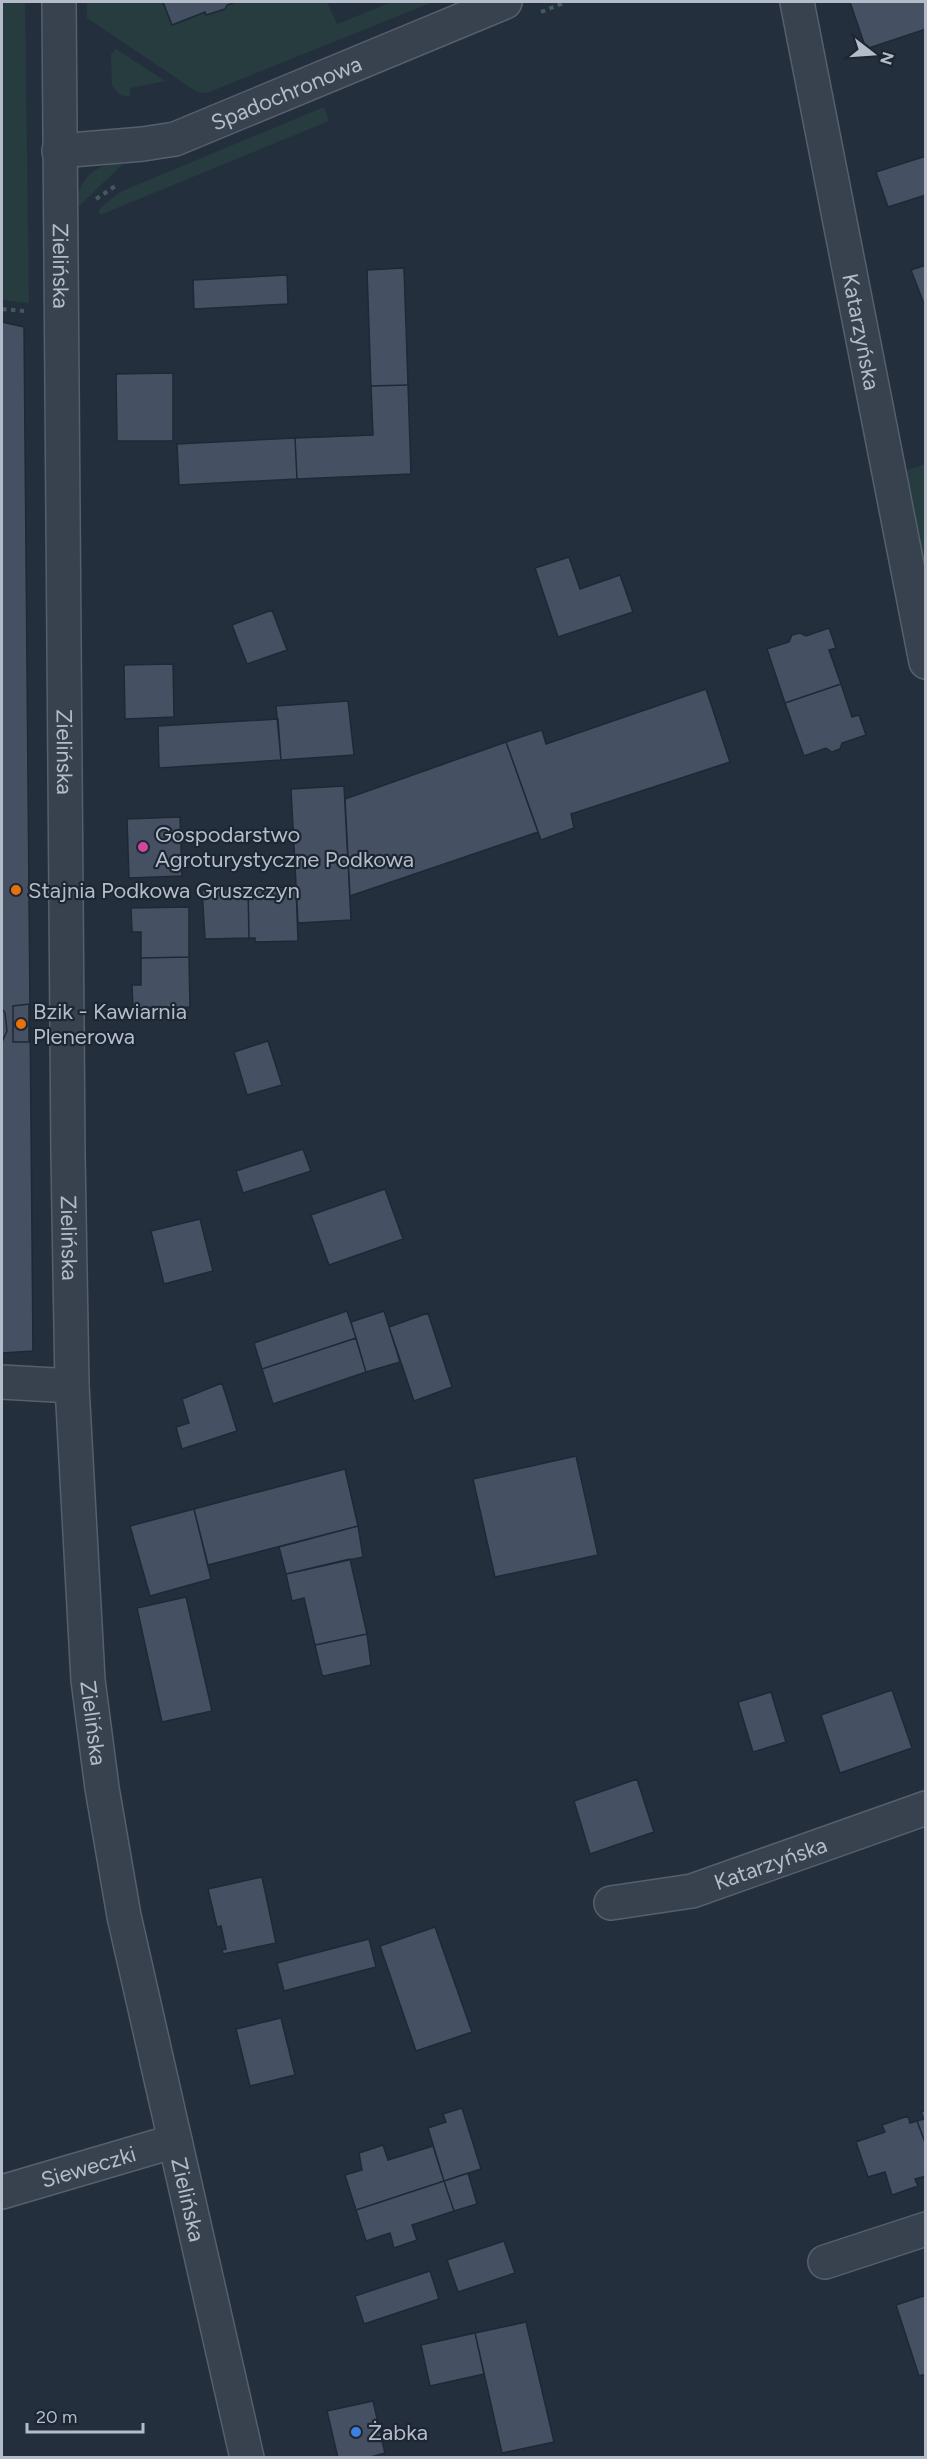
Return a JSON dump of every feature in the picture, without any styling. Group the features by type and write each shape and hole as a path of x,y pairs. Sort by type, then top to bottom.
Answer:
{"street":[{"name":"Zielińska","path":"59,2 64,862 72,1386 88,1680 102,1788 124,1916 248,2457"},
{"name":"Katarzyńska","path":"797,2 926,662"},
{"name":"Spadochronowa","path":"59,151 175,139 520,8"},
{"path":"2,1382 72,1386"},
{"name":"Katarzyńska","path":"611,1903 692,1891 926,1808"},
{"name":"Sieweczki","path":"2,2192 175,2141"},
{"path":"825,2262 926,2229"}],"path":[{"path":"520,8 566,2"},
{"path":"90,204 110,188 121,183"}],"green space":[{"path":"2,2 25,2 29,303 2,300"},
{"path":"87,2 327,2 337,24 392,2 433,2 207,93 197,92 87,18"},
{"path":"116,49 165,81 130,88 130,97 120,95 112,86 111,54"},
{"path":"324,107 329,121 100,215 99,211 102,206 120,192"},
{"path":"125,162 76,209 80,189 90,174 105,165"},
{"path":"925,464 925,578 905,471"}],"building":[{"path":"163,2 236,2 227,5 225,9 206,15 205,12 172,25"},
{"path":"850,2 926,2 926,29 866,49"},
{"path":"926,156 926,195 888,207 876,172"},
{"path":"926,265 926,309 911,270"},
{"path":"404,268 408,385 371,386 367,270"},
{"path":"287,275 288,304 194,309 193,280"},
{"name":"Stajnia Podkowa Gruszczyn","path":"2,322 24,327 33,1351 2,1353"},
{"path":"173,373 173,441 117,441 116,374"},
{"path":"408,385 411,474 297,479 295,438 373,435 371,386"},
{"path":"295,438 297,479 179,485 177,444"},
{"path":"569,557 580,589 620,575 633,612 558,637 535,568"},
{"path":"272,610 287,650 247,664 232,625"},
{"path":"829,628 836,648 829,650 841,684 785,703 767,649 789,642 792,635 800,633 806,636"},
{"path":"173,664 174,717 125,719 124,665"},
{"path":"841,684 852,717 859,715 866,735 842,743 840,749 832,752 826,748 804,756 785,703"},
{"path":"706,689 730,762 571,814 574,828 541,840 506,742 542,730 546,744"},
{"path":"348,701 354,755 281,760 276,706"},
{"path":"278,719 281,760 159,768 158,726"},
{"path":"506,742 538,832 350,896 345,799"},
{"path":"344,786 351,920 298,923 291,789"},
{"path":"180,817 182,876 129,878 127,819"},
{"path":"296,887 298,941 255,942 255,938 249,938 248,888"},
{"path":"248,888 249,938 205,939 202,890"},
{"path":"189,907 189,957 141,958 141,932 132,932 131,908"},
{"path":"189,957 190,1007 133,1008 132,985 141,985 141,958"},
{"name":"Bzik - Kawiarnia Plenerowa","path":"29,1004 29,1042 13,1042 13,1006"},
{"path":"2,1009 5,1013 7,1031 2,1042"},
{"path":"268,1041 282,1085 247,1095 234,1052"},
{"path":"303,1149 311,1171 243,1193 236,1171"},
{"path":"385,1189 403,1239 329,1265 311,1215"},
{"path":"200,1219 213,1271 164,1284 151,1231"},
{"path":"347,1311 356,1338 262,1369 254,1343"},
{"path":"384,1311 400,1362 366,1372 351,1322"},
{"path":"428,1313 452,1387 414,1401 389,1327"},
{"path":"356,1338 366,1372 273,1404 262,1369"},
{"path":"222,1383 237,1431 182,1449 176,1427 189,1423 182,1399"},
{"path":"576,1456 598,1555 495,1577 473,1479"},
{"path":"345,1469 358,1526 208,1565 194,1509"},
{"path":"194,1509 211,1579 150,1596 130,1526"},
{"path":"358,1526 363,1557 286,1574 279,1547"},
{"path":"350,1559 367,1634 315,1645 304,1598 292,1601 286,1574"},
{"path":"186,1597 212,1711 162,1722 137,1608"},
{"path":"367,1634 371,1665 322,1675 315,1645"},
{"path":"892,1690 912,1748 840,1773 821,1715"},
{"path":"771,1692 786,1742 753,1752 738,1702"},
{"path":"637,1779 654,1832 590,1854 574,1801"},
{"path":"262,1877 276,1943 223,1954 222,1950 226,1949 221,1926 217,1927 208,1889"},
{"path":"435,1927 472,2032 416,2051 380,1946"},
{"path":"369,1939 376,1967 284,1991 277,1963"},
{"path":"281,2018 295,2075 250,2086 236,2029"},
{"path":"462,2108 481,2169 444,2181 428,2128 446,2122 443,2114"},
{"path":"926,2110 926,2145 917,2121 924,2119 921,2112"},
{"path":"908,2116 910,2123 917,2121 926,2145 926,2176 915,2179 918,2186 892,2195 885,2172 868,2177 856,2142 885,2132 882,2125"},
{"path":"383,2145 388,2160 433,2146 444,2181 356,2210 345,2175 362,2170 359,2153"},
{"path":"468,2173 477,2204 454,2211 444,2181"},
{"path":"444,2181 454,2211 412,2225 417,2240 394,2248 390,2233 366,2241 356,2210"},
{"path":"504,2241 515,2273 458,2292 447,2260"},
{"path":"430,2271 439,2299 364,2324 355,2296"},
{"path":"926,2295 926,2374 919,2376 896,2305"},
{"path":"526,2322 554,2442 502,2453 475,2333"},
{"path":"475,2333 484,2374 430,2386 421,2345"},
{"name":"Żabka","path":"373,2401 385,2453 367,2458 338,2458 327,2411"}],"place":[{"name":"Gospodarstwo Agroturystyczne Podkowa","path":"143,847"},
{"name":"Stajnia Podkowa Gruszczyn","path":"16,890"},
{"name":"Bzik - Kawiarnia Plenerowa","path":"21,1024"},
{"name":"Żabka","path":"356,2432"}]}
